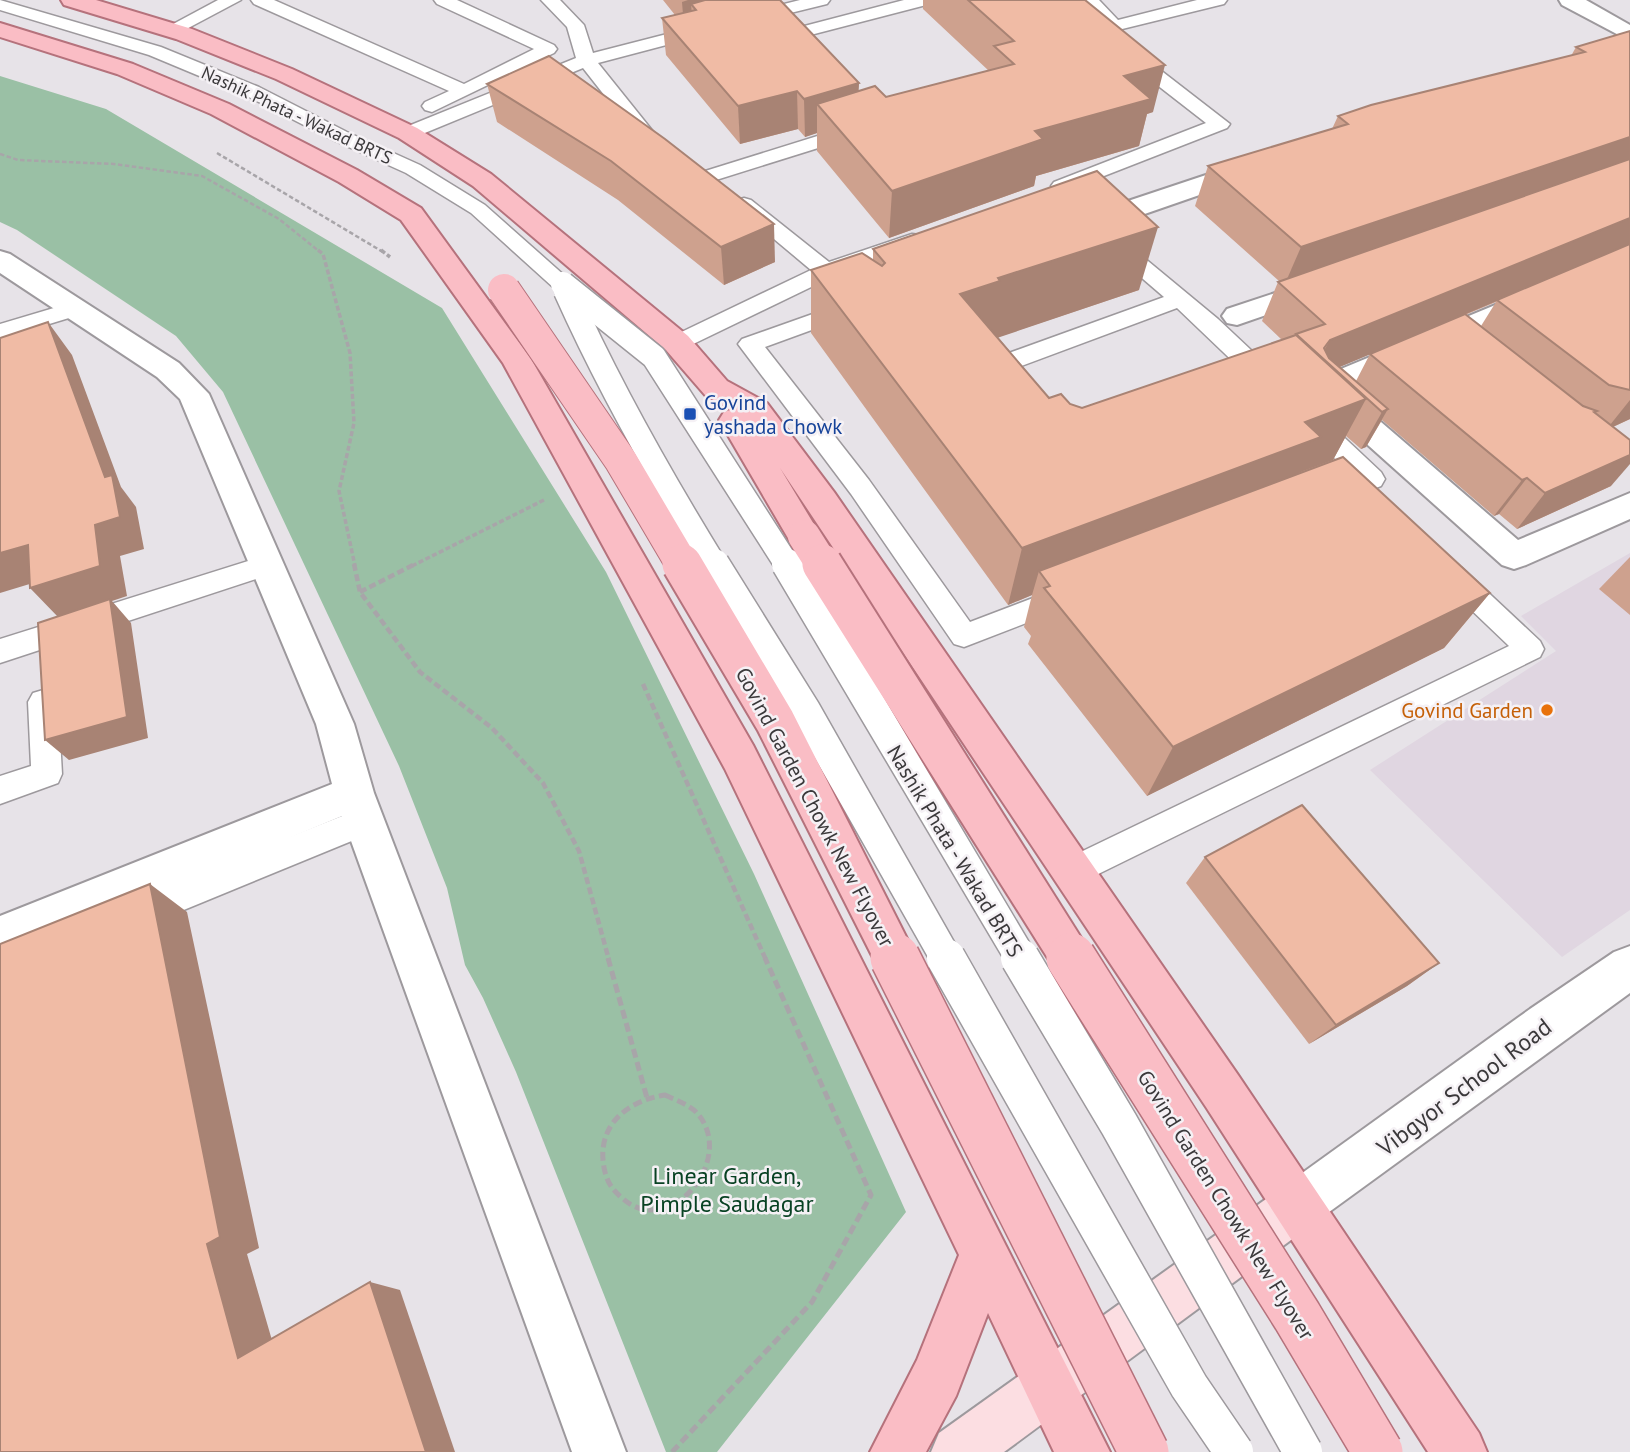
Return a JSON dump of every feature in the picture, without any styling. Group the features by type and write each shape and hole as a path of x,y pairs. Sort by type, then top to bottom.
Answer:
{"main road":[{"path":"72,0 171,30 284,74 399,129 482,180 677,343 716,388 756,411 813,518 1073,871 1460,1452"},
{"path":"0,30 125,69 220,109 348,176 411,214 516,359 738,757 1083,1452"},
{"name":"Govind Garden Chowk New Flyover","path":"411,214 504,290 621,461 775,722 1144,1452"},
{"name":"Govind Garden Chowk New Flyover","path":"813,518 1378,1452"},
{"path":"958,1452 1297,1206"},
{"path":"897,1452 937,1377 984,1256"}],"street":[{"path":"1570,0 1630,36"},
{"path":"1604,46 1630,36"},
{"path":"1123,212 1279,159"},
{"path":"1630,258 1323,388 1514,556 1630,505"},
{"path":"0,260 168,370 193,394 335,724 359,807 599,1452"},
{"path":"1237,316 1342,279"},
{"path":"1446,336 1476,360"},
{"path":"0,937 359,807"},
{"name":"Vibgyor School Road","path":"1297,1206 1373,1156 1585,996 1630,967"}],"lane":[{"path":"171,30 232,0"},
{"path":"260,0 464,91"},
{"path":"399,129 464,91 548,50 443,0"},
{"path":"550,0 575,25"},
{"path":"572,0 575,25 586,60 666,160"},
{"path":"399,129 586,60 725,24 773,6 821,0"},
{"path":"796,34 924,0"},
{"path":"1084,8 1114,26 1218,0"},
{"name":"Nashik Phata - Wakad BRTS","path":"0,5 155,51 252,91 340,136 413,169 478,209 563,284 654,357 762,523 1119,1124 1303,1452"},
{"path":"773,6 813,54"},
{"path":"1041,194 1220,124 1084,8"},
{"path":"709,176 875,124 866,114"},
{"path":"688,168 709,176 826,271"},
{"path":"1089,222 1180,299 1372,479 964,636 860,487 750,344 1089,222"},
{"path":"677,343 826,271 927,234"},
{"name":"Nashik Phata - Wakad BRTS","path":"563,284 598,362 666,487 805,710 1189,1386 1234,1452"},
{"path":"1014,398 989,369 1180,299"},
{"path":"0,332 74,309"},
{"path":"1246,393 1272,384"},
{"path":"813,518 860,487"},
{"path":"1073,871 1530,649 1430,553"},
{"path":"0,651 41,661 267,565"},
{"path":"0,790 47,774 41,661"},
{"path":"102,928 359,807"}],"path":[{"path":"207,147 376,246 395,261"},
{"path":"0,154 18,160 114,164 202,176 279,219 323,254 350,353 354,423 339,491 360,592 420,672 492,727 543,783 579,851 647,1098"},
{"path":"360,592 553,495"},
{"path":"638,673 871,1195 812,1302 671,1452"},
{"path":"665,1095 695,1108 706,1123 711,1141 711,1159 705,1178 693,1194 678,1205 659,1210 640,1210 624,1201 612,1189 604,1172 603,1153 607,1134 616,1117 630,1105 647,1098 665,1095"}],"shaded area":[{"name":"Govind Garden","path":"1630,553 1630,910 1562,957 1370,770 1556,651 1521,616"}],"green space":[{"name":"Linear Garden, Pimple Saudagar","path":"0,76 106,109 442,308 606,572 754,874 906,1212 717,1452 666,1452 516,1072 465,965 447,888 399,766 223,392 176,336 17,230 0,222"}],"building":[{"path":"705,0 780,0 859,83 804,99 797,91 738,106 662,18 696,10 691,4"},
{"path":"968,0 1085,0 1165,65 1124,76 1151,99 1035,131 1043,139 892,191 817,104 875,86 886,97 1014,64 994,46 1014,41"},
{"path":"1630,31 1630,137 1301,247 1208,166 1348,124 1338,116 1371,105 1585,52 1576,47"},
{"path":"549,56 665,139 774,224 721,247 611,161 487,84"},
{"path":"1630,159 1630,218 1330,340 1324,348 1329,358 1388,409 1382,412 1296,334 1325,324 1278,282"},
{"path":"1097,171 1158,227 998,278 1000,281 960,294 1049,398 1061,394 1070,404 1082,408 1296,335 1366,399 1305,422 1321,437 1022,548 811,270 862,253 882,266 885,263 873,249"},
{"path":"1630,244 1630,390 1609,385 1497,300"},
{"path":"1465,314 1583,406 1597,411 1594,412 1630,440 1630,455 1545,493 1527,478 1522,480 1370,354"},
{"path":"48,322 105,477 112,475 120,517 95,525 100,566 30,588 28,545 0,553 0,338"},
{"path":"1343,457 1490,593 1173,747 1044,588 1050,586 1039,571"},
{"path":"110,599 127,717 45,740 38,623"},
{"path":"1302,805 1439,963 1336,1025 1205,857"},
{"path":"150,884 220,1237 207,1244 238,1358 370,1282 426,1452 0,1452 0,944"}],"place":[{"name":"Govind yashada Chowk","path":"690,414"},
{"name":"Govind Garden","path":"1547,710"}]}
